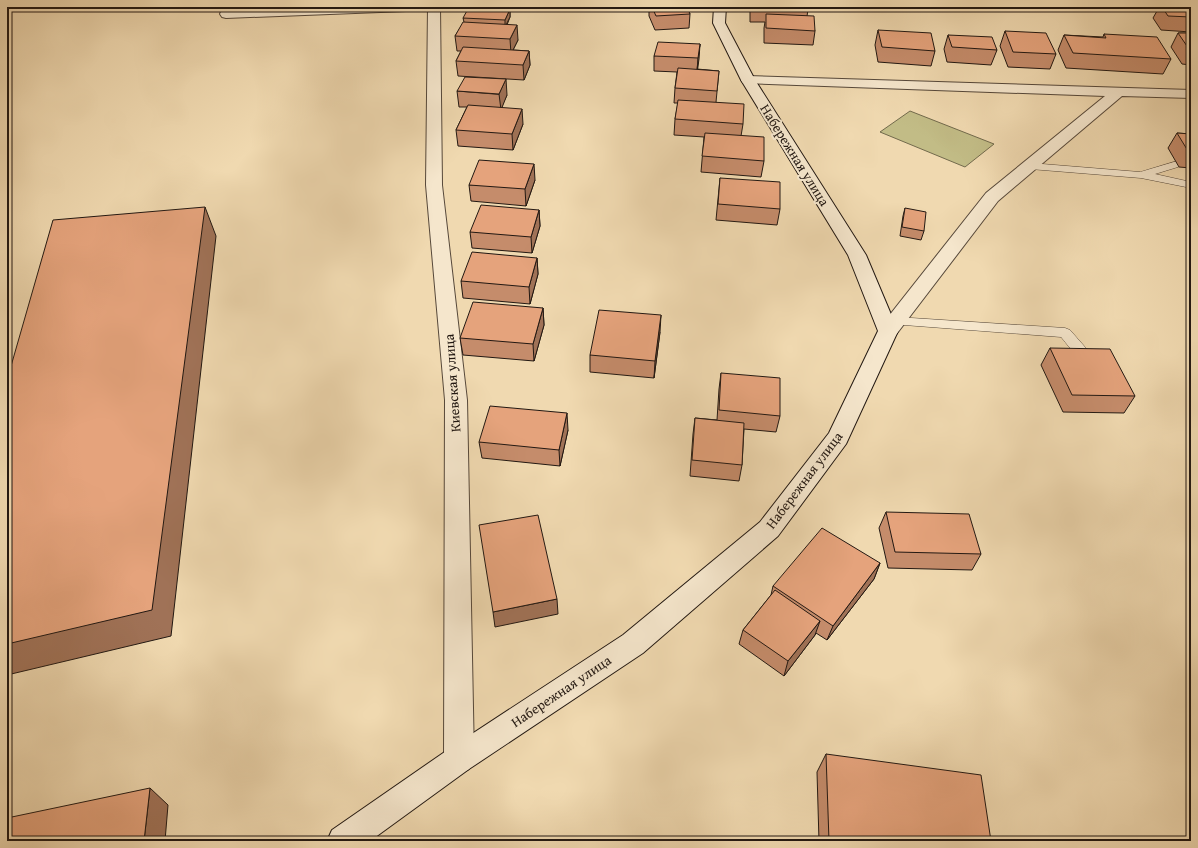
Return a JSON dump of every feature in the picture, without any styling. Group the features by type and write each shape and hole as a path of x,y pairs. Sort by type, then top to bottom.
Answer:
{"street":[{"path":"227,11 406,7"},
{"name":"Киевская улица","path":"434,7 434,185 456,400 459,759"},
{"name":"Набережная улица","path":"343,841 459,759 633,644 769,529 838,438 892,326 857,255 748,80 719,23 720,7"},
{"path":"748,80 1191,94"},
{"path":"892,326 992,197 1119,92"}],"lane":[{"path":"1141,175 1191,160"},
{"path":"1030,166 1141,175 1191,185"},
{"path":"892,326 1065,333 1085,355"}],"shaded area":[{"path":"910,111 994,144 965,167 880,132"}],"building":[{"path":"469,7 510,9 505,20 463,18"},
{"path":"652,7 687,7 690,14 656,16"},
{"path":"752,7 808,7 808,10"},
{"path":"1162,7 1191,7 1191,17 1168,16"},
{"path":"766,14 814,16 815,31 766,28"},
{"path":"463,22 517,25 510,39 455,36"},
{"path":"878,30 931,33 935,51 882,47"},
{"path":"1005,31 1046,33 1056,54 1013,52"},
{"path":"1178,33 1191,33 1191,49 1189,49"},
{"path":"1104,34 1157,37 1171,59 1073,53 1064,35 1106,38"},
{"path":"948,35 992,37 997,50 952,47"},
{"path":"658,42 700,44 698,58 654,56"},
{"path":"463,47 529,51 523,65 456,61"},
{"path":"678,68 719,71 717,91 675,88"},
{"path":"465,77 506,79 499,94 457,91"},
{"path":"678,100 744,104 743,124 675,119"},
{"path":"468,105 522,109 512,134 456,130"},
{"path":"705,133 764,137 764,161 702,156"},
{"path":"1177,133 1191,134 1191,152 1188,151"},
{"path":"479,160 534,164 525,189 469,185"},
{"path":"720,178 780,182 780,209 718,204"},
{"path":"481,205 539,210 531,237 470,232"},
{"path":"205,207 152,610 7,644 7,380 53,220"},
{"path":"905,208 926,212 924,231 902,227"},
{"path":"472,252 537,258 529,287 461,281"},
{"path":"473,302 543,308 533,344 460,338"},
{"path":"599,310 661,315 655,361 590,355"},
{"path":"1050,348 1110,349 1135,396 1072,395"},
{"path":"721,373 780,378 780,416 719,410"},
{"path":"490,406 567,413 559,450 479,442"},
{"path":"695,418 744,423 742,465 692,460"},
{"path":"886,512 969,514 981,554 895,552"},
{"path":"538,515 557,599 493,612 479,525"},
{"path":"822,528 880,563 833,626 773,586"},
{"path":"775,590 820,621 788,661 743,630"},
{"path":"826,754 981,775 991,841 829,841"},
{"path":"150,788 144,841 7,841 7,818"}]}
